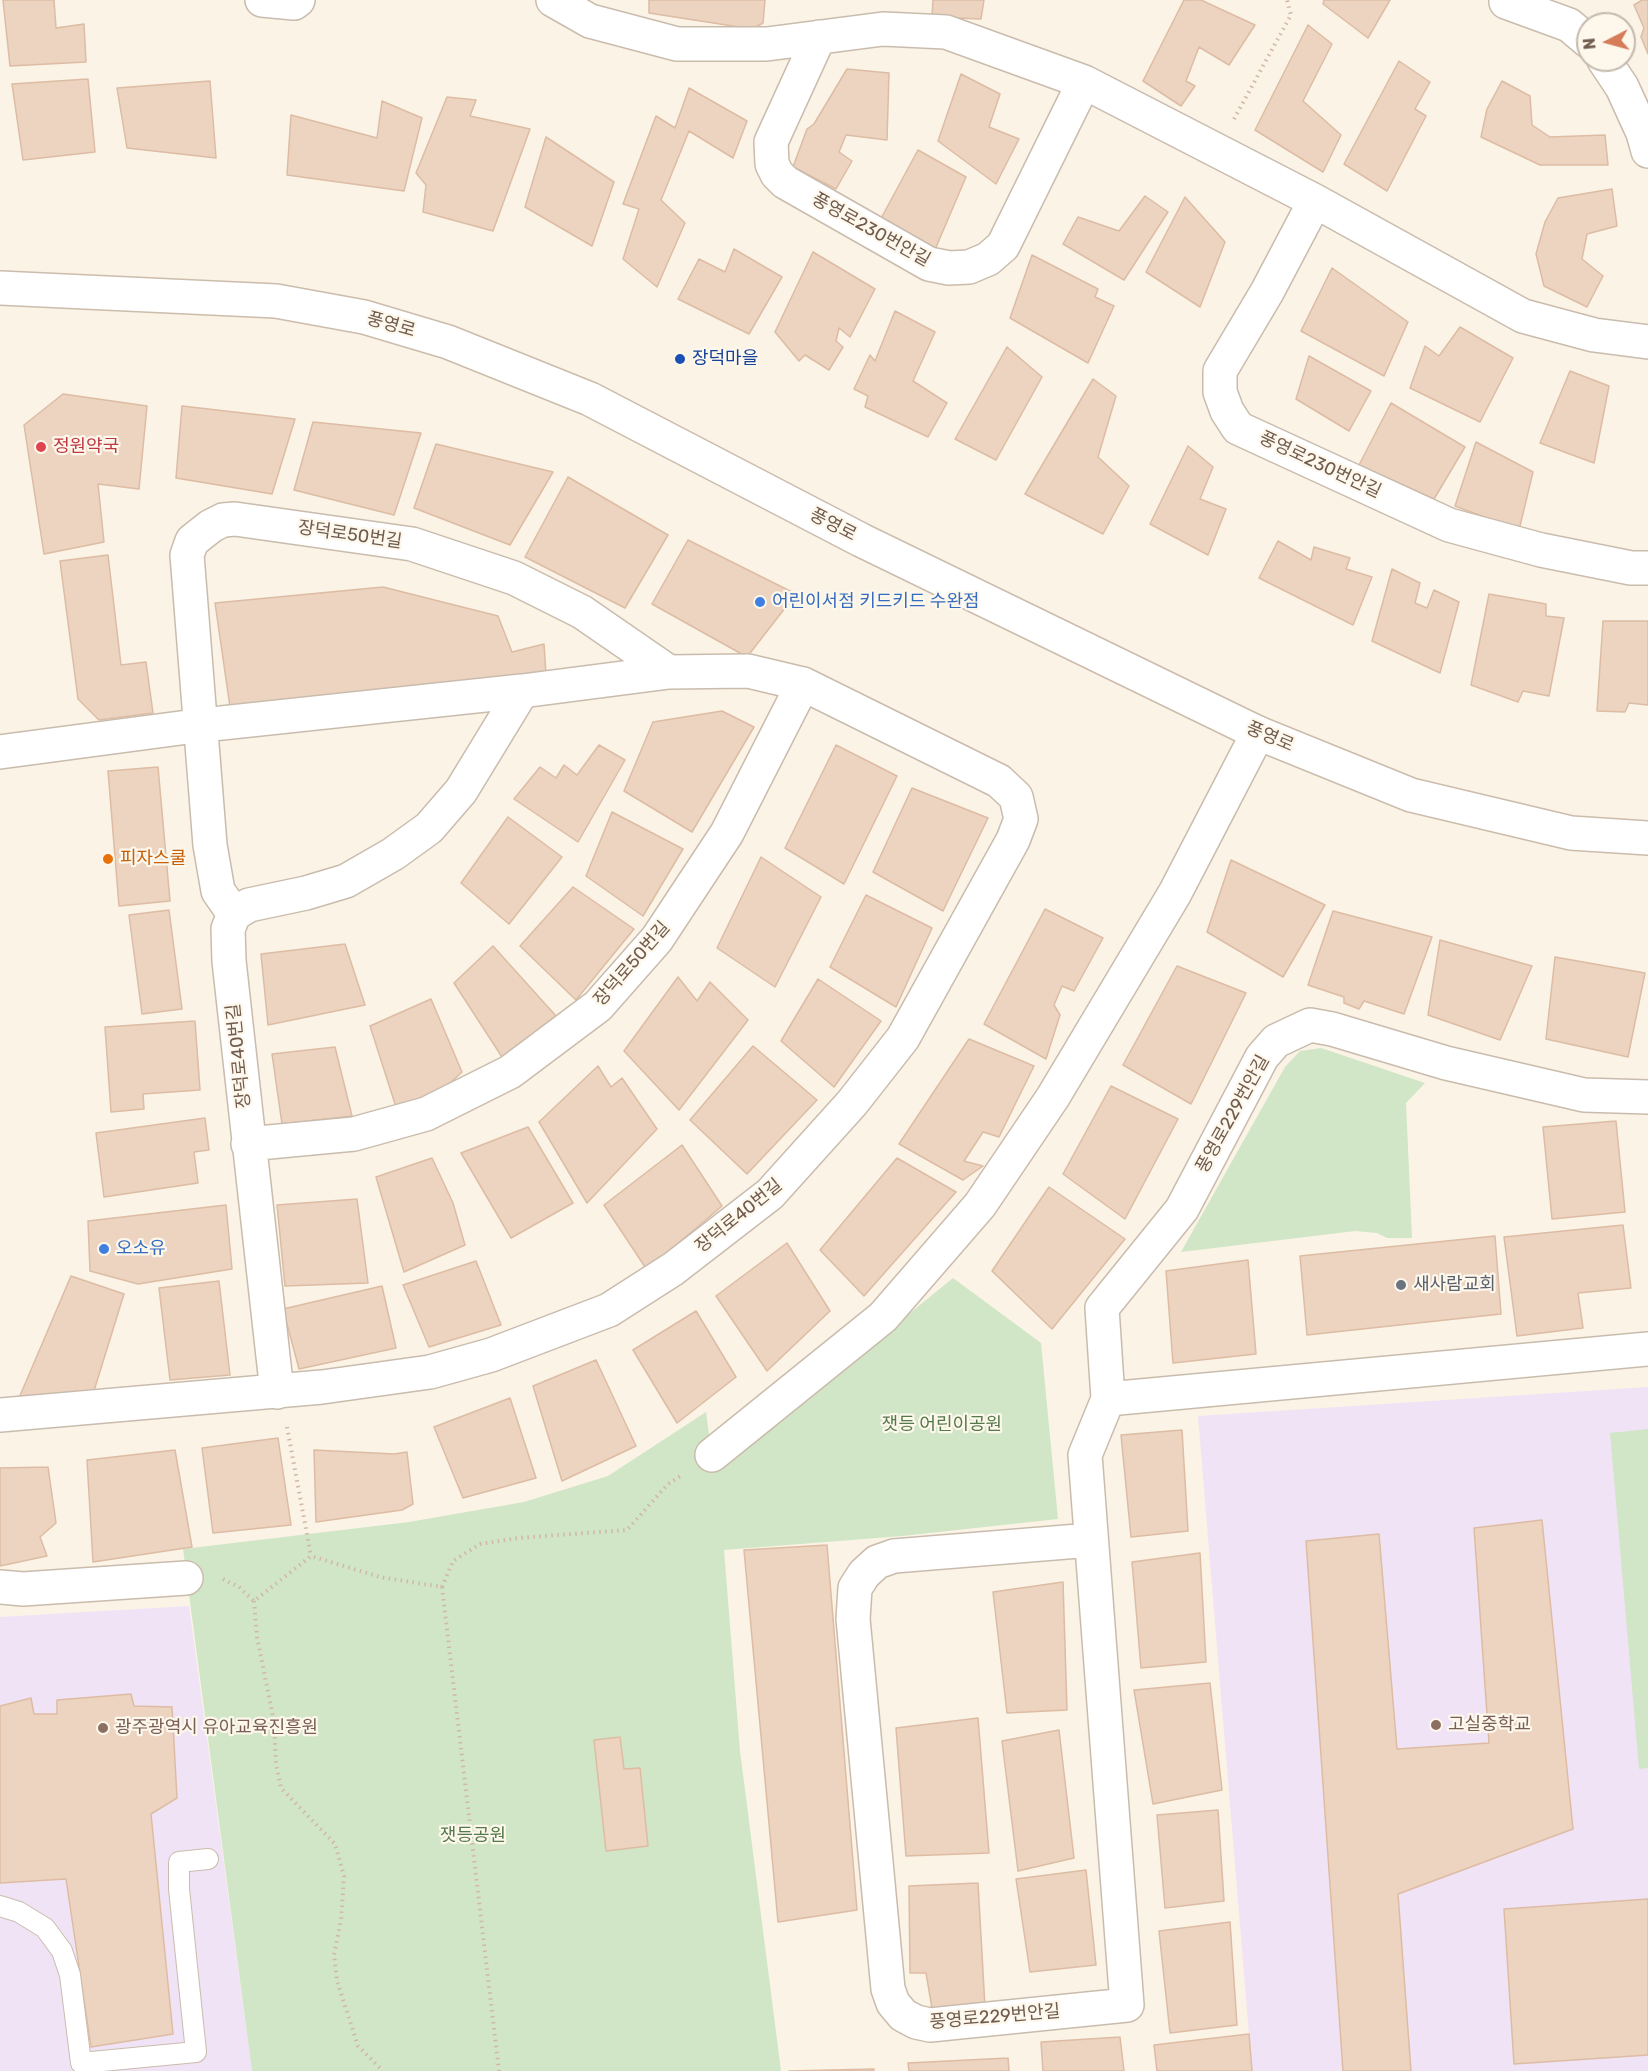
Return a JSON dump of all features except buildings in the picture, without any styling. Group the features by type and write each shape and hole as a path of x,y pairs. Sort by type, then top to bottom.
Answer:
{"street":[{"path":"262,0 294,3 298,0"},
{"path":"553,0 590,21 677,44 767,44 883,29 946,32 1084,82 1315,201 1523,316 1594,335 1648,342"},
{"path":"1506,2 1569,25 1576,31"},
{"name":"풍영로230번안길","path":"819,37 771,142 772,164 777,174 785,182 929,264 949,268 979,263 1003,246 1084,82"},
{"path":"1612,72 1622,87 1643,133 1648,151"},
{"name":"풍영로230번안길","path":"1315,201 1267,292 1220,371 1220,392 1227,411 1238,428 1449,525 1541,550 1631,568 1648,568"},
{"name":"풍영로","path":"0,288 175,294 276,301 364,317 448,342 590,399 892,555 1258,733 1410,795 1571,833 1648,838"},
{"name":"장덕로50번길","path":"203,725 187,555 192,542 201,531 223,520 235,519 412,544 514,578 582,612 669,672"},
{"path":"0,752 203,725 522,691 669,672 748,671 803,684"},
{"name":"장덕로40번길","path":"0,1415 278,1392 430,1372 491,1355 609,1310 673,1269 770,1194 810,1152 903,1038 1013,840 1021,819 1016,797 999,781 803,684"},
{"name":"장덕로50번길","path":"248,1144 354,1134 426,1114 510,1072 598,1006 657,939 727,833 803,684"},
{"path":"203,725 210,845 218,891 234,914 249,905 306,893 346,881 393,854 429,828 461,791 522,691"},
{"path":"712,1455 883,1317 980,1205 1053,1097 1175,893 1258,733"},
{"name":"장덕로40번길","path":"234,914 228,929 229,961 278,1392"},
{"name":"풍영로229번안길","path":"1091,1540 894,1556 877,1562 864,1574 855,1588 853,1619 888,1989 893,2003 903,2015 915,2022 930,2025 1127,2005 1085,1455 1108,1398 1102,1308 1182,1209 1262,1057 1276,1041 1310,1025 1332,1029 1446,1063 1584,1095 1648,1096"},
{"path":"1108,1398 1648,1349"},
{"path":"0,1587 23,1589 186,1578"}],"lane":[{"path":"0,1906 19,1912 45,1928 62,1951 70,1975 81,2063 196,2052 179,1889 179,1862 208,1859"}],"path":[{"path":"1216,150 1292,15 1287,0"},
{"path":"278,1392 292,1448 310,1556"},
{"path":"500,2071 442,1587 453,1561 480,1544 518,1538 627,1530 668,1484 712,1455"},
{"path":"310,1556 380,1576 442,1587"},
{"path":"254,1601 310,1556"},
{"path":"186,1578 221,1578 239,1587 254,1601 256,1637 274,1721 276,1764 281,1788 335,1844 344,1876 341,1920 334,1955 337,1981 358,2046 383,2071"}],"shaded area":[{"name":"고실중학교","path":"1648,1387 1648,2071 1252,2071 1198,1416"},
{"name":"광주광역시 유아교육진흥원","path":"189,1606 252,2071 0,2071 0,1617"}],"green space":[{"path":"1321,1048 1425,1083 1406,1103 1412,1238 1387,1238 1377,1233 1355,1231 1181,1252 1285,1067 1300,1051"},
{"path":"953,1278 1041,1343 1058,1519 902,1536 724,1550 740,1751 781,2071 252,2071 183,1549 409,1522 524,1502 608,1476 706,1412 714,1473"},
{"path":"1648,1429 1648,1768 1639,1769 1610,1433"}],"place":[{"name":"장덕마을","path":"680,359"},
{"name":"정원약국","path":"41,447"},
{"name":"어린이서점 키드키드 수완점","path":"760,602"},
{"name":"피자스쿨","path":"108,859"},
{"name":"오소유","path":"104,1249"},
{"name":"새사람교회","path":"1401,1285"},
{"name":"고실중학교","path":"1436,1725"},
{"name":"광주광역시 유아교육진흥원","path":"103,1728"}],"park label":[{"name":"잿등 어린이공원","path":"942,1425"},
{"name":"잿등공원","path":"473,1836"}]}
